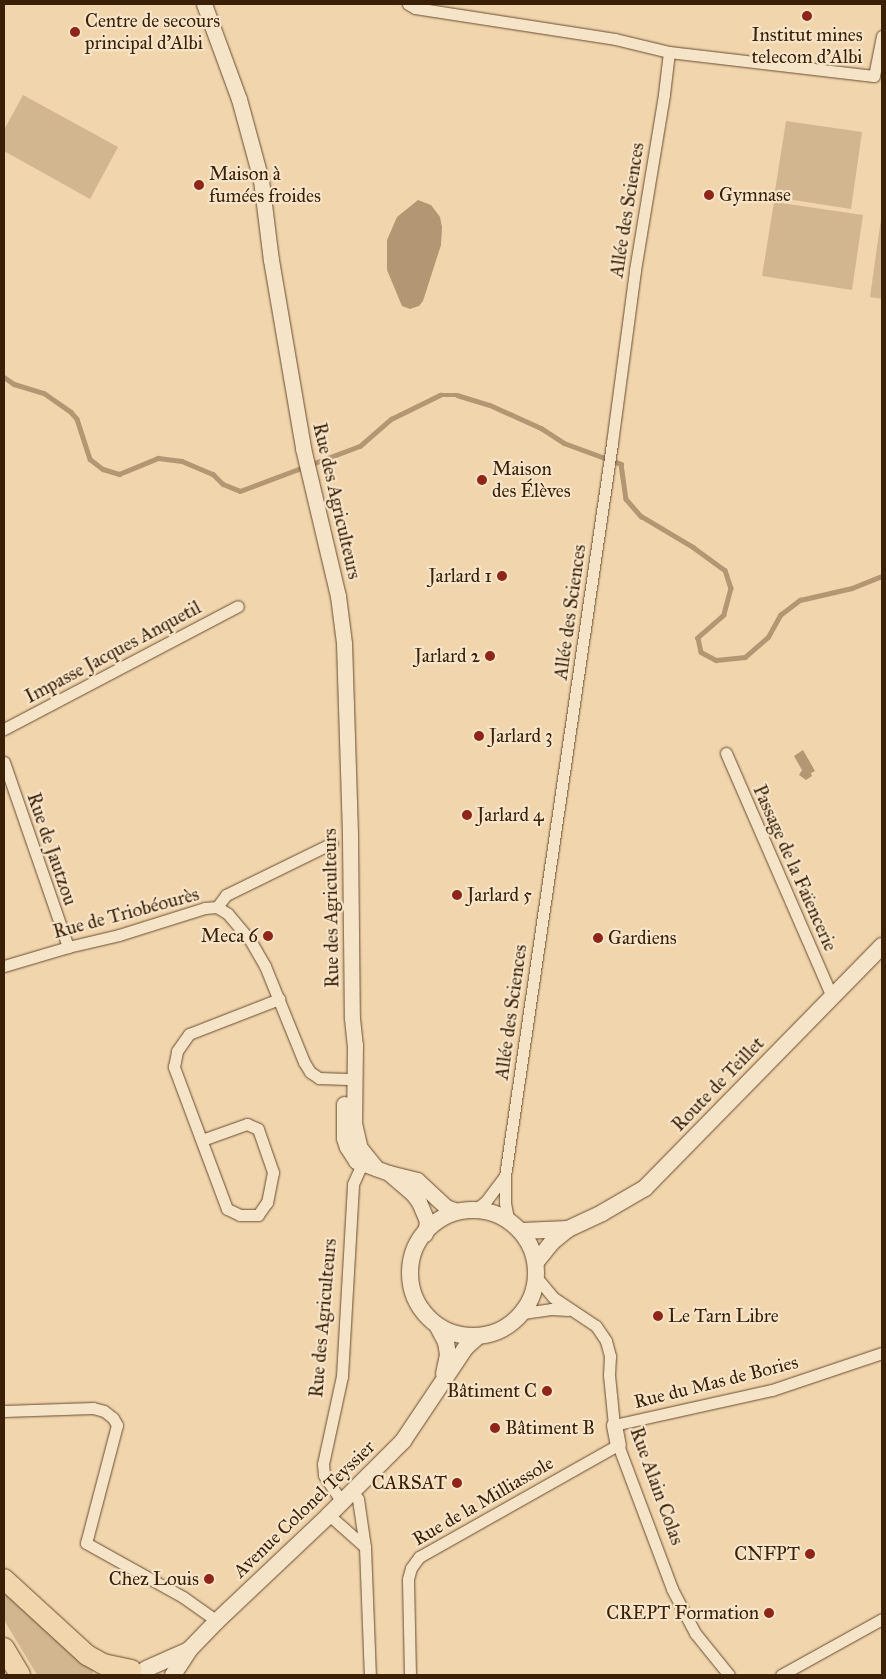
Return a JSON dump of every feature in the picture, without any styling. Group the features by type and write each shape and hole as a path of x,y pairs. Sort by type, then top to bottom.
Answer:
{"highway":[{"path":"4,1579 88,1655 103,1664 139,1672"},
{"path":"4,1648 20,1675"}],"main road":[{"name":"Route de Teillet","path":"536,1270 552,1242 568,1229 602,1213 645,1188 882,946"},
{"path":"475,1210 508,1219 522,1231 531,1246 536,1270 532,1296 523,1312 502,1329 477,1337 456,1335 438,1327 423,1314 413,1297 410,1274 412,1258 425,1234 443,1218 457,1211 475,1210"},
{"name":"Route de Teillet","path":"522,1231 568,1229"},
{"name":"Avenue Colonel Teyssier","path":"438,1327 446,1342 448,1355 439,1390"},
{"name":"Avenue Colonel Teyssier","path":"173,1675 190,1650 217,1621 329,1515 403,1441 439,1390 466,1347 477,1337"},
{"name":"Avenue Colonel Teyssier","path":"139,1672 190,1650"}],"street":[{"name":"Rue des Agriculteurs","path":"204,4 238,99 261,180 271,260 303,448 338,596 344,643 352,906 352,1018 346,1046 350,1079 344,1138 351,1155 413,1194 419,1202 427,1221 425,1234"},
{"path":"408,4 415,8 615,40 669,52 874,76 882,36"},
{"name":"Allée des Sciences","path":"508,1219 504,1203 505,1176 612,443 635,270 669,52"},
{"name":"Impasse Jacques Anquetil","path":"4,728 238,606"},
{"name":"Passage de la Faïencerie","path":"726,753 832,997"},
{"name":"Rue de Jautzou","path":"4,762 68,947"},
{"name":"Rue de Triobéourès","path":"4,966 68,947 119,935 205,908 217,907 226,895 332,843"},
{"path":"217,907 228,914 250,940 265,966 304,1062 310,1072 319,1078 350,1079"},
{"path":"202,1140 247,1124 258,1129 273,1172 267,1202 258,1215 240,1215 227,1210 174,1067 177,1051 189,1034 279,999"},
{"name":"Rue des Agriculteurs","path":"370,1675 365,1547 358,1499 347,1496 324,1475 323,1464 342,1376 353,1184 376,1169"},
{"path":"376,1169 417,1180 446,1207 457,1211"},
{"name":"Allée des Sciences","path":"475,1210 486,1201 505,1176"},
{"name":"Rue Alain Colas","path":"536,1270 554,1298 596,1326 606,1340 610,1356 609,1375 618,1445 672,1589 695,1633 729,1675"},
{"name":"Rue Alain Colas","path":"523,1312 551,1308 570,1310"},
{"name":"Rue du Mas de Bories","path":"614,1425 772,1390 882,1352"},
{"path":"4,1411 93,1408 104,1411 113,1418 117,1425 86,1543 183,1597 217,1621"},
{"name":"Rue de la Milliassole","path":"410,1675 408,1579 411,1568 419,1557 618,1445"},
{"path":"329,1515 365,1547"},
{"path":"781,1675 882,1619"}],"shaded area":[{"path":"23,95 118,147 90,199 4,151 4,130"},
{"path":"786,121 862,132 851,209 774,197"},
{"path":"418,200 431,205 440,217 442,227 441,245 423,301 419,306 410,309 402,306 387,270 387,240 397,217"},
{"path":"774,202 863,215 852,290 762,276"},
{"path":"882,212 882,299 870,297"},
{"path":"803,750 815,771 806,780 799,775 802,770 794,756"},
{"path":"4,1589 95,1666 92,1675 37,1675 4,1620"}],"waterway":[{"path":"4,377 14,384 44,393 71,412 77,419 90,459 103,469 119,474 158,458 182,461 213,474 223,484 240,491 360,446 391,419 440,395 457,395 490,405 541,428 564,443 621,464 626,499 641,516 693,547 725,570 731,588 724,615 698,638 701,652 716,660 745,657 768,637 780,615 800,600 852,588 882,576"}],"place":[{"name":"Institut mines telecom d'Albi","path":"807,16"},
{"name":"Centre de secours principal d'Albi","path":"75,32"},
{"name":"Maison à fumées froides","path":"199,185"},
{"name":"Gymnase","path":"709,195"},
{"name":"Maison des Élèves","path":"482,480"},
{"name":"Jarlard 1","path":"502,576"},
{"name":"Jarlard 2","path":"490,656"},
{"name":"Jarlard 3","path":"479,736"},
{"name":"Jarlard 4","path":"467,815"},
{"name":"Jarlard 5","path":"457,895"},
{"name":"Meca 6","path":"268,936"},
{"name":"Gardiens","path":"598,938"},
{"name":"Le Tarn Libre","path":"658,1316"},
{"name":"Bâtiment C","path":"547,1391"},
{"name":"Bâtiment B","path":"495,1428"},
{"name":"CARSAT","path":"457,1483"},
{"name":"CNFPT","path":"810,1554"},
{"name":"Chez Louis","path":"209,1579"},
{"name":"CREPT Formation","path":"769,1613"}]}
